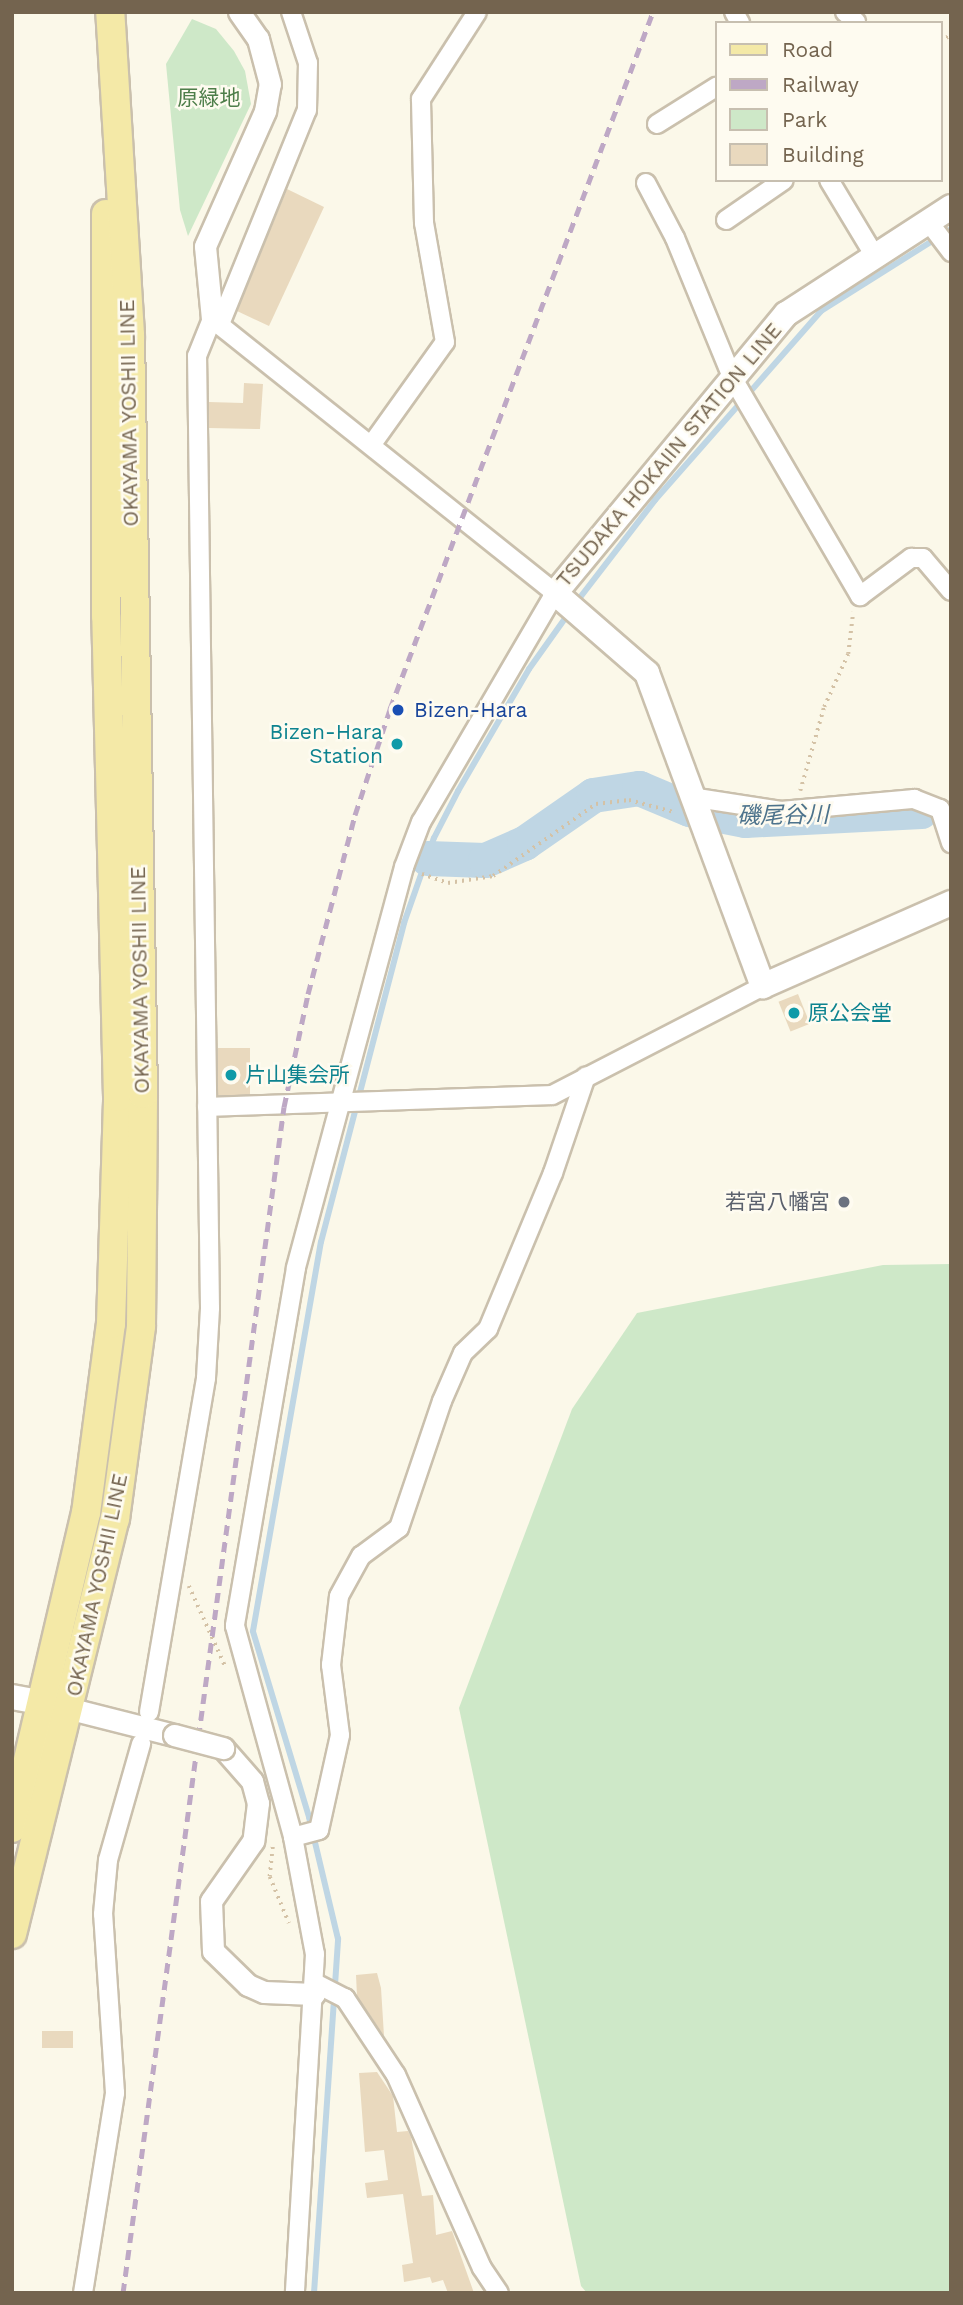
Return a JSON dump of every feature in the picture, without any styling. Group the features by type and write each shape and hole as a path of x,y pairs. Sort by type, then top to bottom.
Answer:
{"main road":[{"name":"OKAYAMA YOSHII LINE","path":"12,1934 58,1706 111,1324 118,1097 106,616 109,12"},
{"name":"TSUDAKA HOKAIIN STATION LINE","path":"763,986 700,808 647,673 566,602 740,390 786,314 873,253 939,236 951,207"},
{"path":"763,986 951,903"},
{"path":"12,1697 58,1706"},
{"name":"OKAYAMA YOSHII LINE","path":"12,1828 58,1706"}],"street":[{"path":"239,12 258,39 271,84 265,111 205,246 216,322 372,444 566,602 421,822 349,1102 293,1281 235,1626 306,1833 310,1917 318,1987 295,2293"},
{"path":"149,1712 206,1378 207,1107 197,356 216,322 307,110 308,63 291,12"},
{"path":"372,444 445,342 424,223 421,99 477,12"},
{"path":"657,124 715,88"},
{"path":"726,220 781,182"},
{"path":"830,182 873,253"},
{"path":"646,183 675,238 740,390 860,596 911,558 923,558 951,591"},
{"path":"700,808 795,810 890,797 914,799 940,809 946,831"},
{"path":"207,1107 552,1095 763,986"},
{"path":"306,1833 340,1735 331,1665 339,1596 361,1556 399,1528 442,1401 463,1353 488,1329 553,1173 586,1076"},
{"path":"58,1706 223,1748 252,1781 258,1803 253,1841 211,1901 214,1951 248,1985 264,1992 318,1987 345,1998 396,2075 482,2268 499,2293"},
{"path":"83,2293 115,2093 103,1914 108,1860 141,1744"}],"path":[{"path":"795,810 824,707 848,654 860,596"},
{"path":"427,875 448,883 493,876 596,804 629,800 700,808"}],"green space":[{"name":"原緑地","path":"192,19 216,29 234,51 245,71 251,104 188,236 180,210 166,64"},
{"path":"951,1264 951,2293 587,2293 581,2286 459,1708 572,1409 637,1313 883,1265"}],"building":[{"path":"287,189 324,207 269,326 237,311"},
{"path":"244,383 263,384 260,429 209,428 209,402 243,403"},
{"name":"原公会堂","path":"798,994 810,1024 791,1032 779,1002"},
{"name":"片山集会所","path":"218,1048 250,1048 250,1095 218,1095"},
{"path":"377,1973 381,1988 384,2036 357,1996 356,1975"},
{"path":"42,2031 73,2031 73,2048 42,2048"},
{"path":"377,2072 393,2096 397,2132 408,2131 411,2137 422,2196 433,2195 436,2235 452,2231 474,2293 448,2293 443,2280 432,2283 430,2277 404,2282 402,2265 413,2263 403,2194 367,2198 365,2183 388,2180 384,2150 365,2152 359,2073"}],"waterway":[{"path":"575,604 655,500 821,311 951,229"},
{"path":"314,2293 338,1939 309,1817 253,1631 321,1242 404,923 434,838 458,791 529,669 569,613"},
{"name":"磯尾谷川","path":"427,858 485,860 524,843 593,795 639,788 689,809 745,820 921,811"}],"railway":[{"path":"123,2293 284,1107 308,994 355,815 390,709 653,12"}],"place":[{"name":"Bizen-Hara","path":"398,710"},
{"name":"Bizen-Hara Station","path":"397,744"},
{"name":"原公会堂","path":"794,1013"},
{"name":"片山集会所","path":"231,1075"},
{"name":"若宮八幡宮","path":"844,1202"}]}
